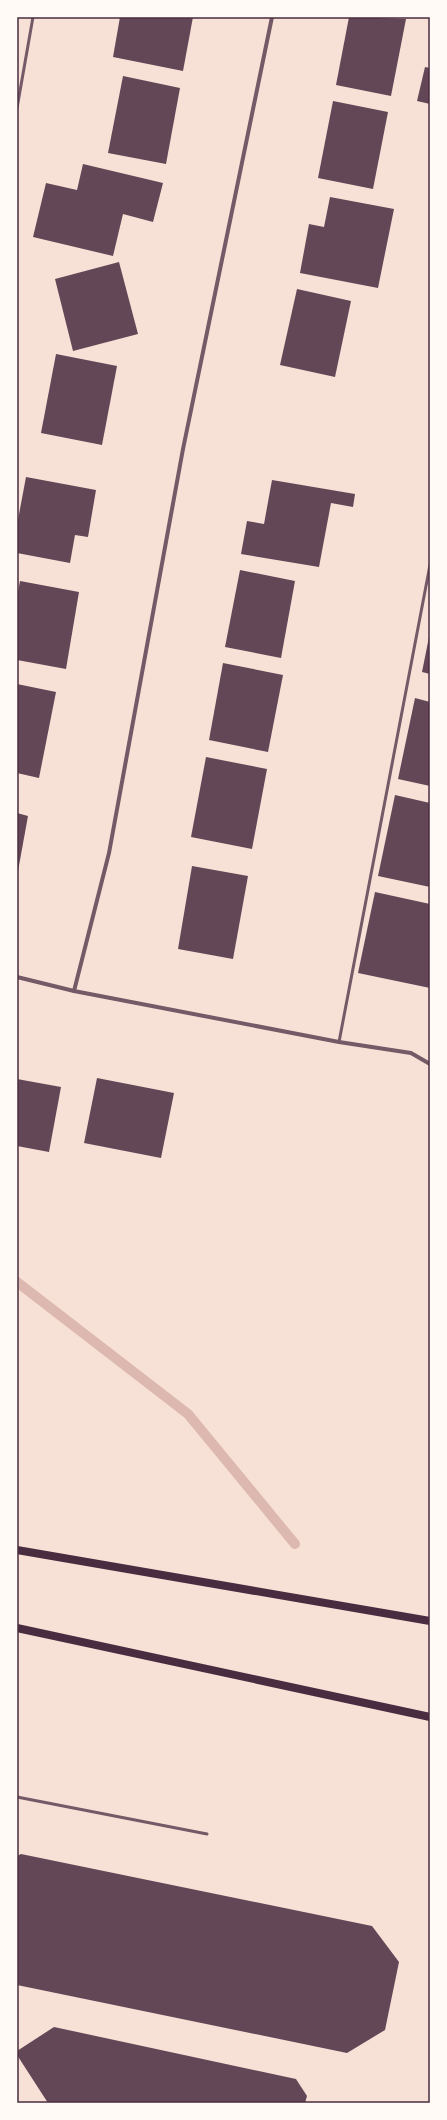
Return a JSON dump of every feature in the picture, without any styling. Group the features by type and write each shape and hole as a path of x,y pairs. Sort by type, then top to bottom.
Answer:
{"main road":[{"path":"17,1550 430,1621"},
{"path":"17,1628 430,1717"}],"street":[{"path":"74,991 109,853 183,449 272,17"},
{"path":"17,977 74,991 339,1042 410,1053 430,1064"}],"lane":[{"path":"17,108 33,17"},
{"path":"339,1042 430,565"},
{"path":"17,1797 207,1834"}],"building":[{"path":"120,17 193,17 183,71 113,57"},
{"path":"349,17 406,19 391,96 336,85"},
{"path":"425,67 430,68 430,104 417,101"},
{"path":"123,76 180,88 166,164 108,153"},
{"path":"333,101 388,112 373,189 318,178"},
{"path":"83,164 163,183 153,222 123,214 113,256 33,237 46,183 77,190"},
{"path":"330,197 394,209 378,288 300,273 309,224 324,227"},
{"path":"119,262 138,334 73,351 55,279"},
{"path":"297,289 351,301 335,377 280,365"},
{"path":"56,354 117,366 102,445 41,433"},
{"path":"26,477 96,490 88,537 75,535 70,563 17,553 17,525"},
{"path":"272,480 355,494 353,507 331,503 319,567 241,554 247,521 264,524"},
{"path":"240,570 295,581 281,658 225,647"},
{"path":"20,581 79,592 66,669 17,660 17,597"},
{"path":"430,637 430,674 422,672"},
{"path":"223,663 283,675 268,752 209,740"},
{"path":"17,684 56,692 39,778 17,773"},
{"path":"415,698 430,702 430,786 398,779"},
{"path":"206,757 267,769 252,849 191,837"},
{"path":"395,795 430,803 430,887 378,876"},
{"path":"17,813 28,816 18,871 17,871"},
{"path":"192,866 248,876 233,959 178,949"},
{"path":"375,892 430,904 430,988 358,973"},
{"path":"97,1078 174,1093 161,1158 84,1143"},
{"path":"17,1079 61,1087 49,1152 17,1146"},
{"path":"21,1854 372,1926 399,1962 385,2030 347,2053 17,1985 17,1856"},
{"path":"54,2027 296,2079 307,2096 305,2103 48,2103 17,2055 17,2051"}],"waterway":[{"path":"17,1282 188,1414 295,1544"}]}
